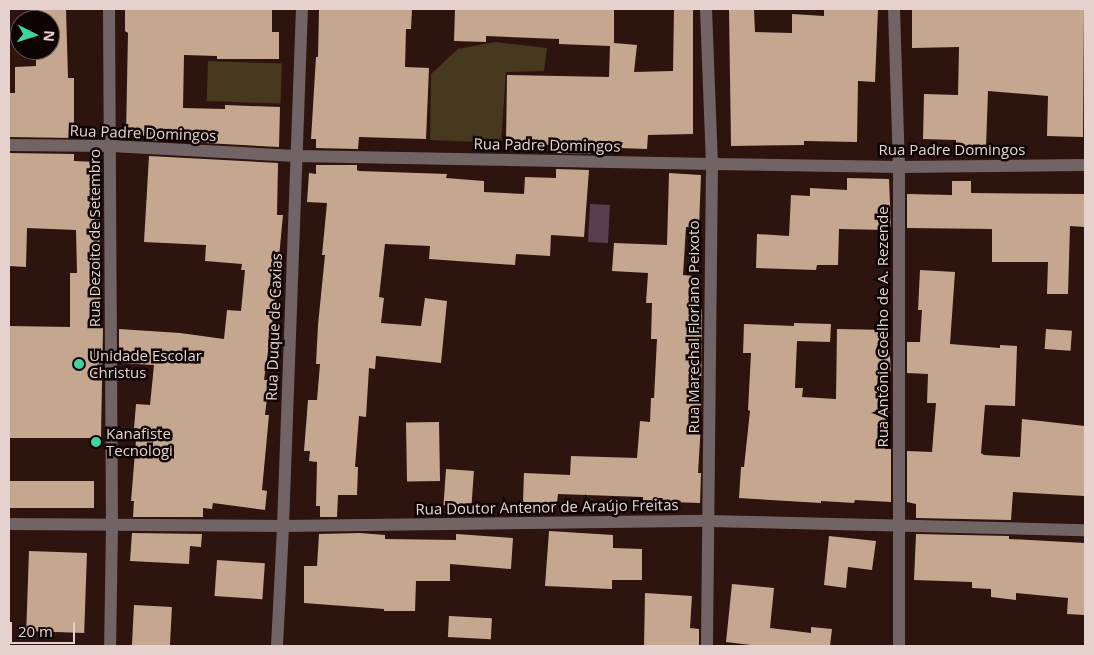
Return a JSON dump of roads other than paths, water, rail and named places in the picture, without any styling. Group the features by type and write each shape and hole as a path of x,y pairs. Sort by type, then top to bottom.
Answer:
{"street":[{"name":"Rua Dezoito de Setembro","path":"109,9 112,524 110,646"},
{"name":"Rua Duque de Caxias","path":"277,646 302,9"},
{"name":"Rua Marechal Floriano Peixoto","path":"706,9 712,164 707,646"},
{"name":"Rua Antônio Coelho de A. Rezende","path":"894,9 899,167 899,646"},
{"name":"Rua Padre Domingos","path":"9,145 111,146 296,156 712,164 899,167 1085,165"},
{"name":"Rua Doutor Antenor de Araújo Freitas","path":"9,524 283,526 709,521 1085,530"}],"place":[{"name":"Unidade Escolar Christus","path":"79,364"},
{"name":"Kanafiste Tecnologi","path":"96,442"}]}
